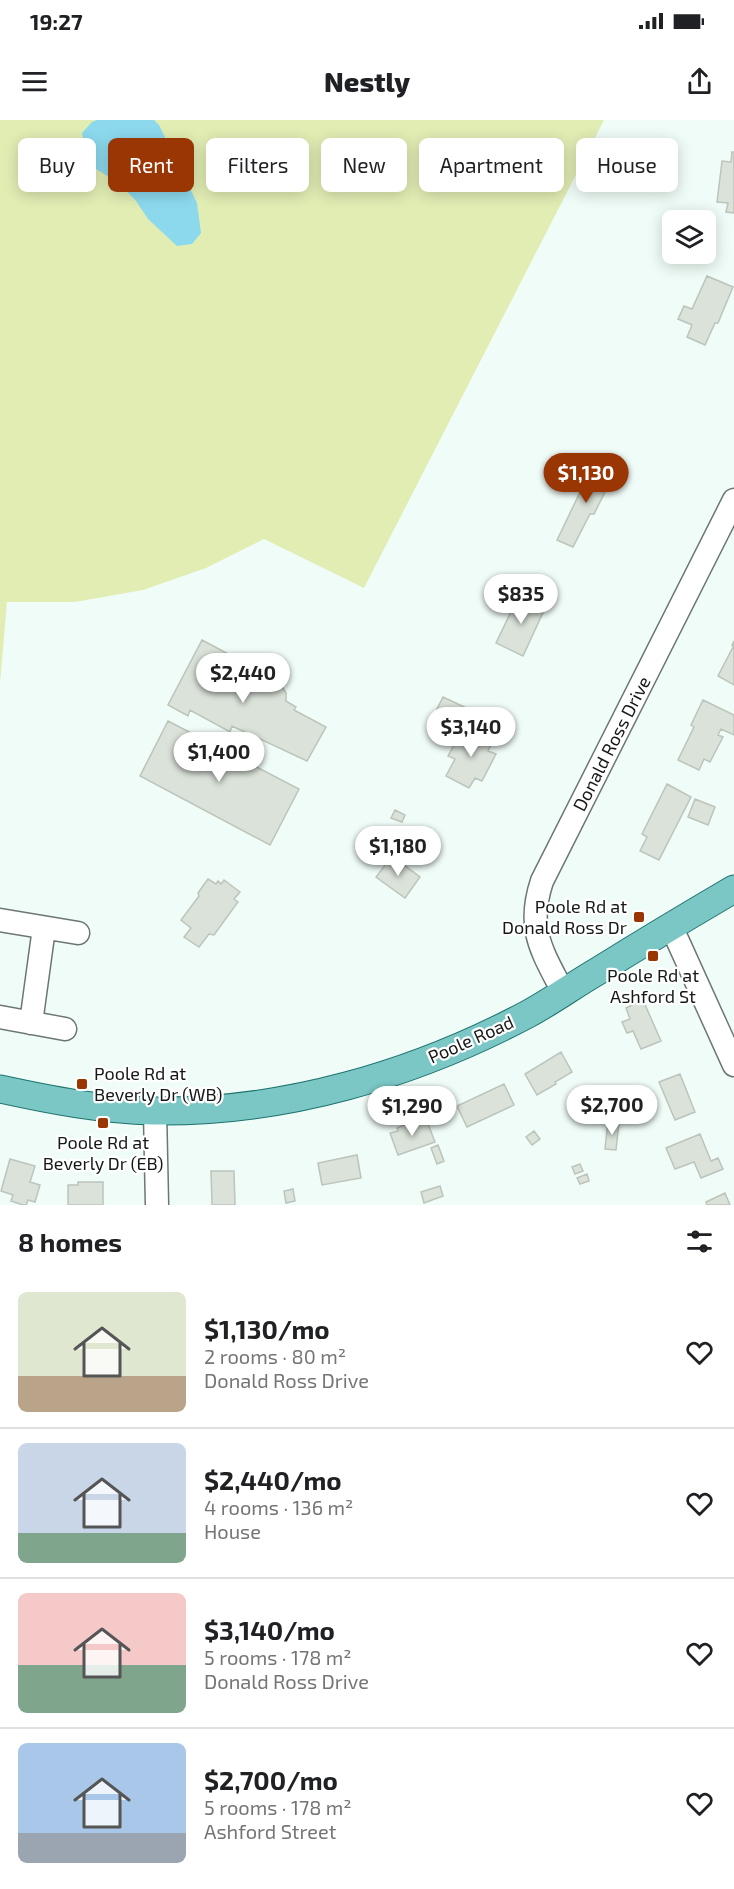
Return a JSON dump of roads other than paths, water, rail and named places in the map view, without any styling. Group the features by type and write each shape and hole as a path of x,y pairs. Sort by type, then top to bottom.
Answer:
{"main road":[{"name":"Poole Road","path":"0,1089 42,1098 133,1110 221,1108 268,1103 312,1094 401,1070 447,1052 529,1013 734,889"}],"street":[{"name":"Donald Ross Drive","path":"564,992 542,952 536,926 536,899 554,858 734,500"},
{"path":"0,920 78,933"},
{"path":"671,926 734,1065"},
{"path":"31,1023 44,928"},
{"path":"0,1017 64,1029"},
{"path":"155,1111 157,1205"}],"water":[{"path":"97,120 154,120 165,138 108,138 108,176 96,169 96,138 83,138 82,133"},
{"path":"128,192 192,192 197,203 201,233 192,244 177,246 148,219"}],"place":[{"name":"Poole Rd at Donald Ross Dr","path":"639,917"},
{"name":"Poole Rd at Ashford St","path":"653,956"},
{"name":"Poole Rd at Beverly Dr (WB)","path":"82,1084"},
{"name":"Poole Rd at Beverly Dr (EB)","path":"103,1123"}]}
